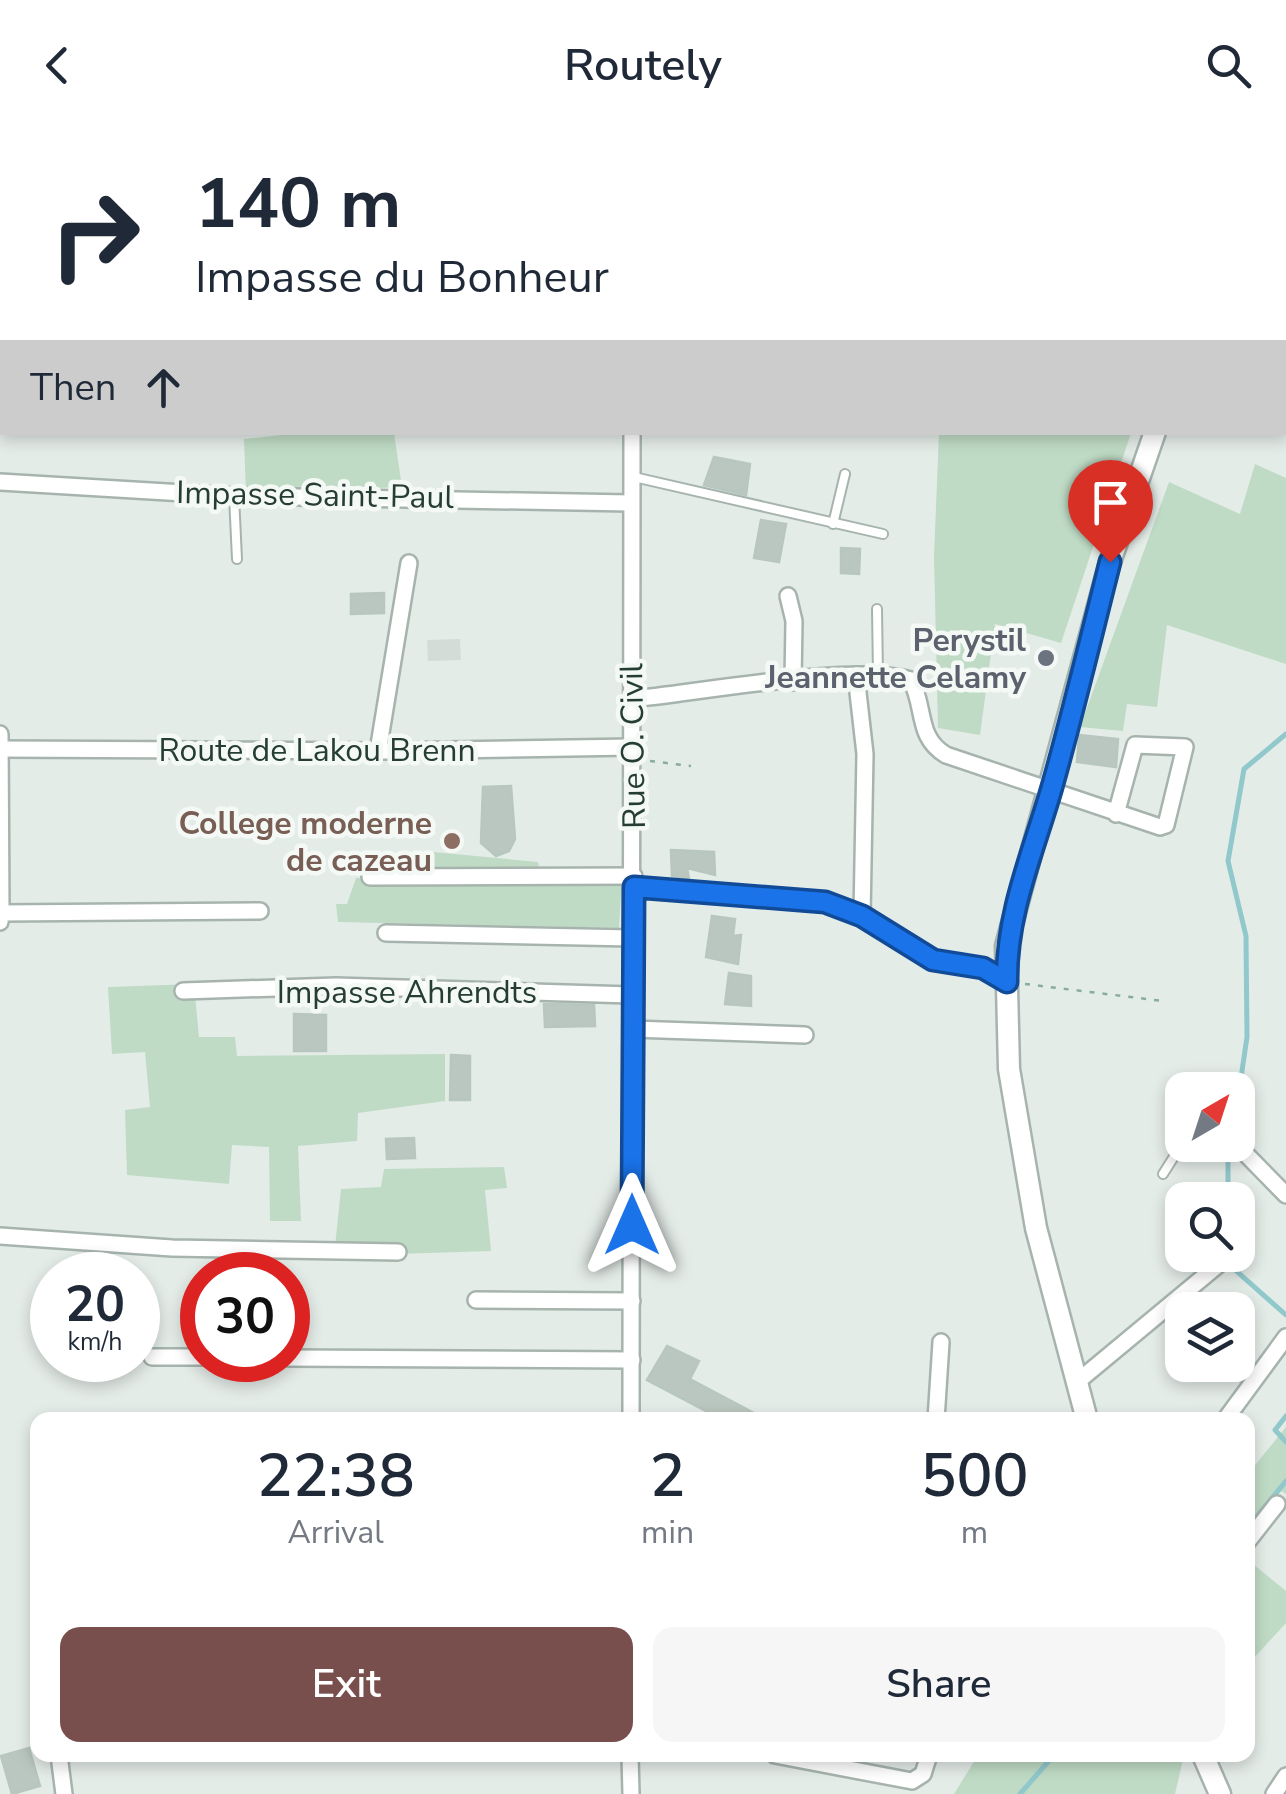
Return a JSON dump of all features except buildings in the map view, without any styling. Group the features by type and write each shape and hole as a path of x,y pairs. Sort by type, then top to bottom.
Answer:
{"street":[{"name":"Rue O. Civil","path":"631,1412 632,435"},
{"path":"1086,1412 1036,1228 1009,1070 1006,946 1018,890 1051,790 1110,562 1154,435"},
{"name":"Impasse Saint-Paul","path":"0,482 234,496 630,503"},
{"path":"378,751 409,563"},
{"path":"788,596 794,620 793,682"},
{"path":"632,700 856,675 911,680 929,745 946,755 1116,814 1160,827 1166,825 1185,747 1135,746 1116,814"},
{"path":"856,675 865,754 862,916"},
{"path":"0,734 0,922"},
{"name":"Route de Lakou Brenn","path":"0,749 633,752"},
{"path":"370,877 634,881 825,902 862,916 933,960 983,968 1007,982"},
{"path":"1,913 260,911"},
{"path":"386,933 632,938"},
{"name":"Impasse Ahrendts","path":"183,992 336,986 631,995"},
{"path":"632,1029 806,1036"},
{"path":"1254,1162 1286,1195"},
{"path":"0,1236 172,1248 398,1252"},
{"path":"1078,1382 1210,1272"},
{"path":"476,1300 632,1301"},
{"path":"1231,1412 1286,1337"},
{"path":"937,1412 941,1342"},
{"path":"310,1358 632,1360"},
{"path":"1255,1533 1277,1504"},
{"path":"60,1762 64,1794"},
{"path":"630,1762 632,1794"},
{"path":"812,1762 912,1781 923,1774 927,1762"},
{"path":"1206,1762 1220,1794"},
{"path":"1274,1794 1286,1776"}],"lane":[{"path":"833,524 845,474"},
{"path":"629,476 883,534"},
{"path":"234,496 237,559"},
{"path":"877,609 878,676"},
{"path":"1163,1174 1171,1162"}],"path":[{"path":"633,752 691,766"},
{"path":"1007,982 1162,1001"}],"shaded area":[{"path":"460,639 461,660 428,661 427,640"}],"green space":[{"path":"281,435 394,435 402,487 246,493 244,439"},
{"path":"939,435 1130,435 1061,643 995,624 980,735 938,728 934,556"},
{"path":"1255,464 1286,478 1286,664 1167,625 1157,707 1127,704 1123,731 1080,727 1169,482 1240,514"},
{"path":"423,851 538,862 540,873 622,878 619,928 338,922 336,904 347,904 356,878 425,880"},
{"path":"194,984 199,1037 235,1037 237,1056 445,1054 445,1101 358,1113 357,1141 298,1146 301,1221 270,1221 269,1147 232,1145 229,1184 127,1175 125,1110 150,1107 145,1052 112,1054 108,987"},
{"path":"504,1167 507,1188 485,1190 491,1251 334,1256 341,1189 381,1187 384,1169"},
{"path":"1286,1427 1286,1494 1281,1491 1255,1523 1255,1465"},
{"path":"1255,1566 1286,1591 1286,1623 1255,1657"},
{"path":"974,1762 1182,1762 1175,1794 954,1794"}],"waterway":[{"path":"1242,1072 1247,1037 1246,936 1228,861 1244,769 1286,734"},
{"path":"1228,1162 1228,1182"},
{"path":"1237,1272 1286,1315"},
{"path":"1286,1416 1275,1430 1286,1442"},
{"path":"1255,1519 1286,1481"},
{"path":"1020,1794 1048,1762"}],"place":[{"name":"Perystil Jeannette Celamy","path":"1046,658"},
{"name":"College moderne de cazeau","path":"452,841"}],"route":[{"path":"632,1225 634,887 825,902 862,916 933,960 983,968 1007,982 1006,946 1018,890 1051,790 1110,562"}]}
